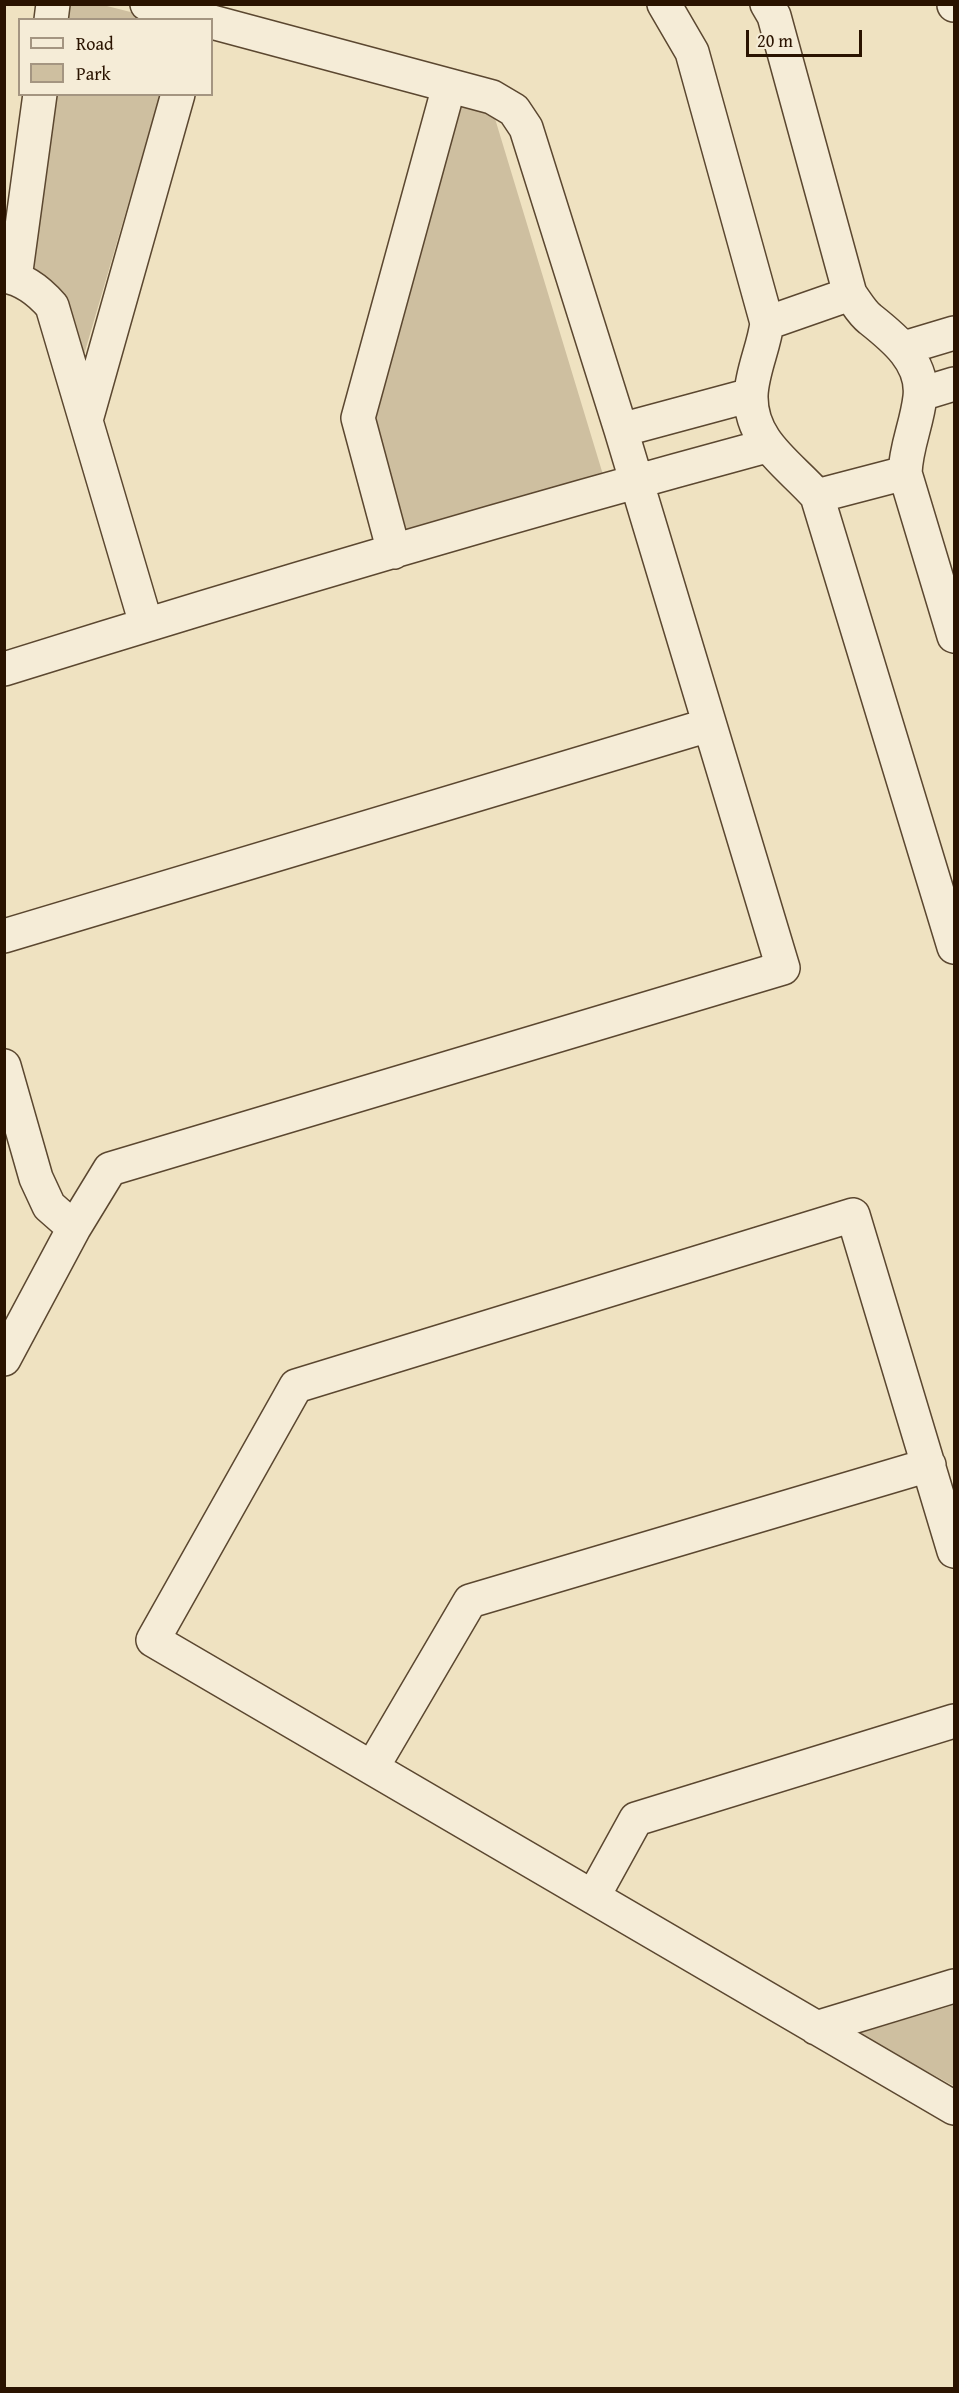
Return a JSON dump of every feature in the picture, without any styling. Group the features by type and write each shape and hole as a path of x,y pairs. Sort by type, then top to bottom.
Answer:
{"street":[{"path":"147,4 196,18"},
{"path":"664,4 692,52 767,323 764,346 751,395 755,422 766,446 817,495 954,947"},
{"path":"767,4 774,16 850,294 869,318 888,331 904,348 916,370 921,394 906,448 905,473 954,636"},
{"path":"4,1359 74,1228 110,1169 783,968 621,430 526,128 514,110 492,97 213,22"},
{"path":"394,552 358,418 449,86"},
{"path":"40,96 10,277 40,292 52,306 146,624"},
{"path":"86,420 177,96"},
{"path":"767,323 850,294"},
{"path":"904,348 954,333"},
{"path":"921,394 954,384"},
{"path":"621,430 751,395"},
{"path":"4,669 146,624 636,481 766,446"},
{"path":"817,495 905,473"},
{"path":"4,936 709,724"},
{"path":"7,1093 36,1178 49,1206 74,1228"},
{"path":"954,1551 854,1215 296,1386 153,1640 954,2108"},
{"path":"372,1768 470,1601 929,1465"},
{"path":"593,1897 636,1819 954,1721"},
{"path":"816,2028 954,1986"}],"green space":[{"path":"62,4 103,5 154,18 60,18"},
{"path":"50,96 160,96 81,365 27,271"},
{"path":"455,101 493,112 604,478 407,535 372,415"},
{"path":"954,2005 954,2086 857,2034"}]}
